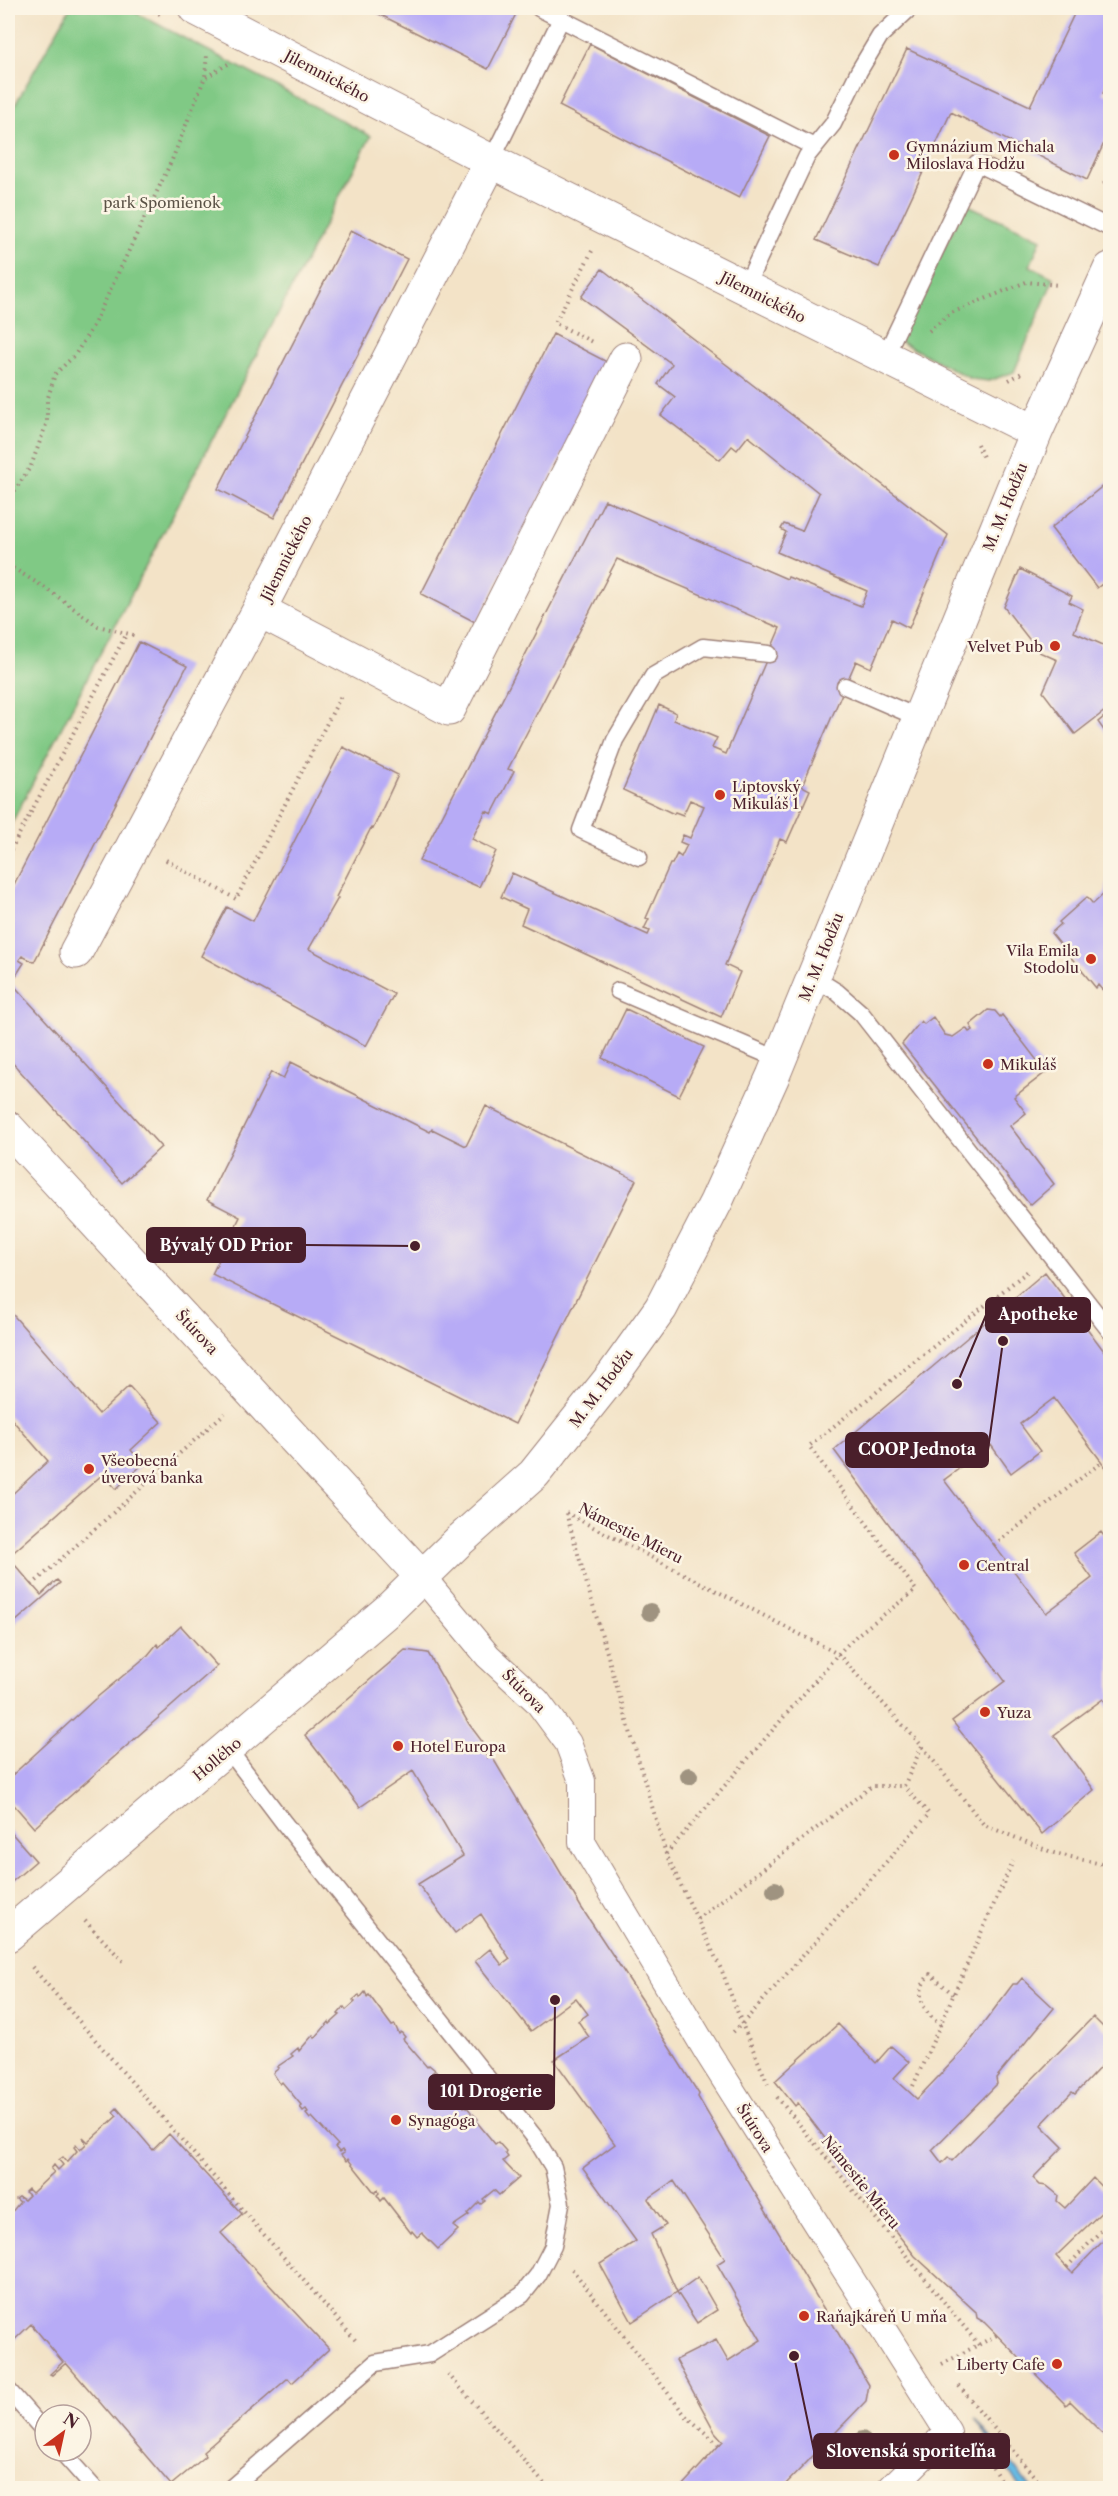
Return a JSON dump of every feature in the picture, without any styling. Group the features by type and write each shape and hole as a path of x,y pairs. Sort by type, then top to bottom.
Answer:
{"street":[{"name":"Jilemnického","path":"195,8 235,16 491,161 1036,432"},
{"name":"Jilemnického","path":"76,952 259,610 491,161"},
{"name":"M. M. Hodžu","path":"423,1578 460,1540 534,1474 613,1375 661,1308 716,1202 780,1060 1036,432 1110,269"},
{"path":"259,610 449,709 626,360"},
{"name":"Štúrova","path":"8,1128 423,1578 488,1656 537,1701 568,1743 582,1781 582,1842 708,2053 948,2432"},
{"name":"Hollého","path":"8,1935 228,1749 423,1578"},
{"path":"891,2488 948,2432"}],"lane":[{"path":"539,8 814,147"},
{"path":"745,288 807,156 833,124 859,71 880,36 910,8"},
{"path":"491,161 561,19"},
{"path":"884,358 977,163 1110,228"},
{"path":"639,857 581,830 615,740 653,675 703,648 769,654"},
{"path":"845,686 919,718"},
{"path":"813,978 837,992 861,1013 1110,1330"},
{"path":"618,991 780,1060"},
{"path":"228,1749 284,1823 536,2139 553,2167 561,2204 553,2246 538,2275 522,2295 430,2354 375,2363 231,2488"},
{"path":"8,2390 33,2418"},
{"path":"72,2463 94,2488"}],"path":[{"path":"8,501 31,466 47,422 47,401 55,374 75,355 94,324 172,160 205,77 208,48"},
{"path":"1104,184 1110,170"},
{"path":"597,242 555,323 626,360"},
{"path":"924,335 951,313 1026,282 1059,285"},
{"path":"8,565 47,589 98,626 138,636"},
{"path":"8,855 127,633"},
{"path":"134,843 236,899 359,662"},
{"path":"666,1854 838,1654 857,1635 916,1590 809,1446 1050,1254"},
{"path":"32,1584 225,1413"},
{"path":"994,1545 1102,1462"},
{"name":"Námestie Mieru","path":"979,2344 770,2088 722,1971 666,1854 566,1513 838,1654 922,1746 984,1825 1054,1853 1110,1866"},
{"path":"904,1786 922,1746"},
{"path":"697,1919 872,1786 904,1786 929,1814 742,2024 708,2053"},
{"path":"914,2086 1013,1861"},
{"path":"84,1921 123,1961"},
{"path":"32,1967 375,2363"},
{"path":"941,2025 926,2013 922,2003 921,1986 930,1974 954,1995"},
{"path":"1067,2267 1110,2221"},
{"path":"553,2246 686,2415 719,2445"},
{"path":"942,2364 997,2335"},
{"path":"893,2348 942,2364 949,2373"},
{"path":"430,2354 548,2488"},
{"path":"956,2382 1044,2488"},
{"path":"948,2432 976,2442 1005,2488"}],"green space":[{"name":"park Spomienok","path":"70,8 127,8 371,136 8,830 8,117"},
{"path":"966,204 1041,239 1030,266 1054,278 1014,372 989,381 971,379 897,340"}],"water":[{"path":"975,2418 1031,2488 1020,2488"}],"building":[{"path":"367,8 519,8 488,69"},
{"name":"Gymnázium Michala Miloslava Hodžu","path":"1077,8 1110,8 1110,78 1103,93 1110,96 1110,130 1087,180 951,112 879,267 816,240 907,49 1030,106"},
{"path":"590,44 770,136 739,198 559,106"},
{"path":"351,230 407,259 274,518 218,489"},
{"path":"602,269 948,535 909,628 892,619 871,668 856,661 802,786 810,790 787,842 780,839 725,965 740,972 721,1017 521,924 527,909 501,897 512,873 648,935 650,931 644,929 649,919 646,918 670,864 677,854 681,857 687,845 680,842 683,835 690,838 704,806 690,800 683,815 675,812 674,814 623,790 659,705 676,713 674,720 717,738 712,748 726,754 780,628 617,559 508,769 514,771 492,814 486,811 472,839 496,851 479,887 419,861 605,500 787,579 788,577 861,606 867,591 777,552 786,532 781,529 784,524 802,531 819,493 748,436 737,450 732,446 720,460 661,415 675,397 658,384 672,364 581,297"},
{"path":"553,334 609,363 477,623 421,594"},
{"path":"1110,480 1110,595 1102,584 1097,588 1051,528"},
{"path":"1020,569 1072,596 1069,602 1083,609 1074,632 1110,648 1110,707 1075,734 1043,692 1057,660 1039,652 1004,607"},
{"path":"139,642 187,666 34,962 22,956 19,960 24,963 15,977 9,974 8,976 8,896"},
{"path":"1110,712 1110,739 1098,722"},
{"path":"343,747 398,775 373,829 371,828 336,897 338,898 309,949 394,994 366,1046 201,956 227,907 253,921"},
{"name":"Vila Emila Stodolu","path":"1109,865 1110,999 1098,985 1096,988 1051,933 1061,924 1059,922 1087,897 1093,904 1106,892"},
{"path":"8,979 161,1147 122,1183 8,1058"},
{"path":"626,1009 704,1047 679,1096 602,1058"},
{"path":"988,1010 995,1011 1000,1017 1002,1015 1046,1072 1014,1097 1026,1113 1010,1126 1054,1184 1030,1205 902,1044 921,1021 924,1024 933,1017 945,1035 953,1037 966,1028 969,1032 973,1030 970,1025"},
{"path":"291,1062 430,1132 432,1129 466,1146 486,1106 636,1180 515,1424 212,1274 240,1217 207,1200 271,1072 283,1079"},
{"name":"Central","path":"1045,1272 1110,1359 1110,1473 1054,1398 1020,1424 1040,1451 1011,1473 991,1445 944,1480 1046,1613 1092,1578 1074,1553 1101,1532 1110,1544 1110,1708 1103,1699 1054,1735 1094,1790 1042,1834 952,1721 1005,1681 834,1450"},
{"name":"Všeobecná úverová banka","path":"8,1309 99,1414 129,1386 161,1422 131,1450 143,1464 116,1489 103,1474 8,1557 8,1498 48,1461 8,1415"},
{"path":"8,1557 41,1595 57,1580 60,1583 8,1628"},
{"path":"181,1626 217,1666 34,1828 8,1798 8,1779 95,1699 148,1655 157,1644 159,1647"},
{"path":"405,1650 428,1653 469,1724 481,1740 483,1745 480,1747 488,1758 490,1756 494,1760 581,1907 647,2007 659,2031 699,2094 698,2097 869,2385 866,2401 782,2488 680,2488 723,2441 715,2432 676,2360 716,2340 728,2361 761,2340 717,2264 725,2259 674,2181 648,2199 666,2225 651,2234 677,2292 632,2322 600,2264 636,2241 583,2168 615,2144 554,2060 589,2037 578,2021 588,2014 576,1998 531,2031 475,1961 490,1949 502,1965 510,1959 481,1914 455,1933 418,1884 463,1856 413,1771 360,1807 305,1735"},
{"path":"8,1829 36,1861 8,1885"},
{"path":"1022,1978 1054,2008 996,2078 997,2084 932,2150 942,2163 948,2157 952,2161 1093,2017 1110,2034 1110,2057 1041,2125 1063,2147 1033,2178 1040,2185 1047,2186 1058,2195 1057,2201 1065,2208 1093,2178 1110,2196 1110,2204 1056,2256 1072,2273 1110,2234 1110,2441 1070,2401 1066,2405 984,2322 977,2318 976,2312 915,2256 838,2159 840,2158 798,2103 795,2106 775,2081 838,2024 876,2063 891,2046 909,2062 894,2078 917,2099 963,2051 1013,1984 1017,1984"},
{"name":"Synagóga","path":"365,1992 366,1998 369,1995 427,2067 429,2065 435,2070 432,2073 436,2072 440,2080 464,2107 466,2106 471,2115 473,2114 478,2119 476,2121 495,2144 498,2142 506,2151 508,2157 503,2161 519,2178 499,2195 494,2190 483,2199 485,2201 481,2204 479,2202 467,2214 469,2215 453,2226 458,2230 438,2249 422,2233 417,2237 412,2231 411,2233 384,2198 381,2201 377,2195 378,2190 375,2193 348,2159 346,2161 341,2155 344,2153 342,2150 339,2152 335,2147 338,2145 312,2117 310,2119 306,2114 308,2112 306,2109 303,2111 300,2107 302,2106 282,2082 280,2084 273,2073 279,2068 277,2067 293,2056 291,2054 298,2048 299,2051 313,2035 315,2038 329,2022 330,2024 340,2015 338,2014 344,2007 346,2010 355,2002 353,2000 359,1995 360,1998"},
{"path":"117,2108 153,2150 169,2134 242,2214 221,2233 329,2349 292,2383 288,2378 203,2452 206,2456 171,2485 66,2363 52,2375 50,2374 63,2362 31,2324 8,2346 8,2210 11,2213 20,2202 16,2199 19,2197 24,2200 29,2195 25,2192 28,2189 32,2193 54,2172 51,2169 54,2165 58,2170 63,2165 59,2160 63,2157 67,2162 77,2151 74,2147 76,2145 80,2150 86,2144 83,2137 88,2142 117,2116 113,2112"},
{"path":"698,2277 717,2310 697,2323 677,2292"}],"place":[{"name":"Gymnázium Michala Miloslava Hodžu","path":"894,155"},
{"name":"Velvet Pub","path":"1055,646"},
{"name":"Liptovský Mikuláš 1","path":"720,795"},
{"name":"Vila Emila Stodolu","path":"1091,959"},
{"name":"Mikuláš","path":"988,1064"},
{"name":"Bývalý OD Prior","path":"415,1246"},
{"name":"COOP Jednota","path":"1003,1341"},
{"name":"Apotheke","path":"957,1384"},
{"name":"Všeobecná úverová banka","path":"89,1469"},
{"name":"Central","path":"964,1565"},
{"name":"Yuza","path":"985,1712"},
{"name":"Hotel Europa","path":"398,1746"},
{"name":"101 Drogerie","path":"555,2000"},
{"name":"Synagóga","path":"396,2120"},
{"name":"Raňajkáreň U mňa","path":"804,2316"},
{"name":"Slovenská sporiteľňa","path":"794,2356"},
{"name":"Liberty Cafe","path":"1057,2364"}]}
